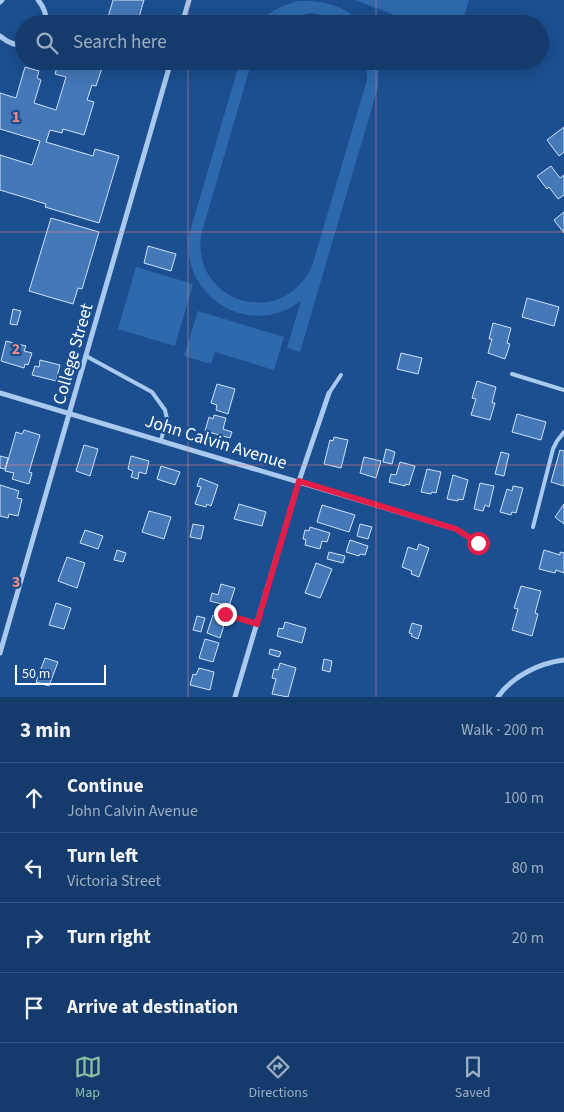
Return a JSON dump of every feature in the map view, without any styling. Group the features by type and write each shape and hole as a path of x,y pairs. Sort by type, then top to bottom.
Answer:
{"street":[{"path":"38,0 44,6 46,15"},
{"path":"185,15 189,0"},
{"path":"0,36 6,42 15,44"},
{"name":"College Street","path":"0,653 168,70"},
{"name":"John Calvin Avenue","path":"0,393 456,529 478,543"},
{"path":"235,697 299,481 329,393"},
{"path":"498,697 524,673 547,663 564,660"}],"lane":[{"path":"86,356 152,392 165,410 166,419 161,440"},
{"path":"512,374 564,390"},
{"path":"329,393 341,375"},
{"path":"534,527 553,449 564,432"},
{"path":"225,614 257,624"}],"shaded area":[{"path":"355,0 469,0 465,15 394,15"},
{"path":"299,1 325,3 341,8 352,15 322,15 312,13 301,15 267,15 287,4"},
{"path":"237,70 249,70 201,235 202,259 210,278 225,292 242,300 262,303 281,298 299,286 312,266 367,80 366,70 379,70 378,87 300,352 287,348 301,301 286,310 269,315 252,315 236,312 221,305 209,295 199,282 192,268 188,252 189,235"},
{"path":"136,267 193,284 175,346 118,329"},
{"path":"198,311 284,337 274,370 215,352 211,364 184,356"}],"building":[{"path":"113,0 144,0 140,15 109,15"},
{"path":"24,70 39,71 37,78 41,80 34,103 56,110 66,77 55,74 56,70 101,70 96,86 92,85 87,100 94,102 84,135 63,129 62,133 50,130 46,142 93,156 95,149 119,156 99,223 45,207 46,204 0,190 0,155 32,165 40,141 0,129 0,93 16,98"},
{"path":"564,127 564,152 559,156 547,140"},
{"path":"551,166 560,178 564,175 564,195 558,199 537,176"},
{"path":"564,212 564,233 554,220"},
{"path":"51,218 99,232 82,289 78,288 73,304 29,291"},
{"path":"148,246 176,254 171,271 144,263"},
{"path":"527,298 559,307 554,326 522,317"},
{"path":"13,309 21,311 17,325 10,324"},
{"path":"493,323 511,328 507,343 510,344 505,359 488,353 492,339 489,339"},
{"path":"6,341 26,346 24,351 32,353 28,365 25,364 24,368 1,361"},
{"path":"401,353 422,358 418,374 397,369"},
{"path":"40,360 60,365 56,381 32,375 35,366 39,367"},
{"path":"477,381 496,387 492,403 495,403 490,420 471,415 476,399 472,398"},
{"path":"217,384 235,389 228,414 216,410 217,405 211,403"},
{"path":"517,414 546,422 541,440 512,432"},
{"path":"214,415 226,418 223,429 232,432 230,438 205,431 209,417 213,419"},
{"path":"24,430 40,435 29,472 32,473 29,484 12,479 14,473 5,471 16,432 22,434"},
{"path":"334,437 348,440 341,468 324,464 330,440 333,441"},
{"path":"84,445 98,449 90,476 76,471"},
{"path":"386,449 395,452 392,464 383,462"},
{"path":"560,450 564,451 564,486 551,482"},
{"path":"501,452 509,454 504,476 495,474"},
{"path":"0,456 8,458 5,469 0,468"},
{"path":"131,456 149,461 146,474 139,472 138,479 131,477 133,471 128,469"},
{"path":"364,457 381,461 376,478 360,473"},
{"path":"400,462 415,466 409,485 405,484 405,486 389,482 391,474 396,475"},
{"path":"161,466 180,472 175,485 157,479"},
{"path":"427,469 441,472 436,493 421,492"},
{"path":"453,475 468,480 463,500 447,499"},
{"path":"200,478 218,485 211,506 207,504 206,507 195,504 201,487 197,486"},
{"path":"480,483 494,486 489,507 485,505 483,511 474,509"},
{"path":"0,485 19,491 17,498 22,499 18,516 9,514 8,518 0,516"},
{"path":"513,486 523,488 516,513 512,512 511,515 500,512 507,489 512,491"},
{"path":"239,504 266,512 262,526 234,519"},
{"path":"564,504 564,524 555,517"},
{"path":"322,505 355,515 349,532 317,522"},
{"path":"149,511 171,517 164,539 142,532"},
{"path":"193,524 204,526 201,539 190,537"},
{"path":"360,524 372,527 368,539 357,536"},
{"path":"310,527 330,533 327,542 322,541 320,549 305,545 306,540 303,539 305,530 309,531"},
{"path":"85,530 103,536 98,549 80,543"},
{"path":"350,540 368,546 365,555 360,554 359,556 346,552"},
{"path":"419,544 429,548 419,577 411,574 412,571 402,567 408,547 417,550"},
{"path":"117,550 126,553 123,562 114,560"},
{"path":"544,550 560,555 560,552 564,553 564,573 556,570 555,573 539,569"},
{"path":"329,552 345,556 343,563 327,559"},
{"path":"67,557 85,563 77,588 58,581"},
{"path":"316,563 332,569 320,598 305,593"},
{"path":"221,584 235,588 229,606 210,601 212,593 218,595"},
{"path":"521,586 541,591 535,613 538,614 532,636 512,630 518,609 514,608"},
{"path":"56,603 71,608 64,629 49,625"},
{"path":"213,615 226,619 220,638 207,633"},
{"path":"197,616 205,618 201,632 193,630"},
{"path":"285,622 306,628 302,643 277,636 279,628 283,629"},
{"path":"412,623 422,626 418,639 409,633"},
{"path":"205,639 219,643 213,662 199,658"},
{"path":"270,649 281,652 279,657 269,654"},
{"path":"45,658 58,662 49,686 36,682"},
{"path":"324,659 332,661 330,672 322,670"},
{"path":"280,663 296,668 288,697 272,694 276,679 272,678 274,669 278,670"},
{"path":"199,668 214,672 210,690 190,685 193,674 196,675"}],"route":[{"path":"225,614 257,624 299,481 456,529 478,543"}]}
